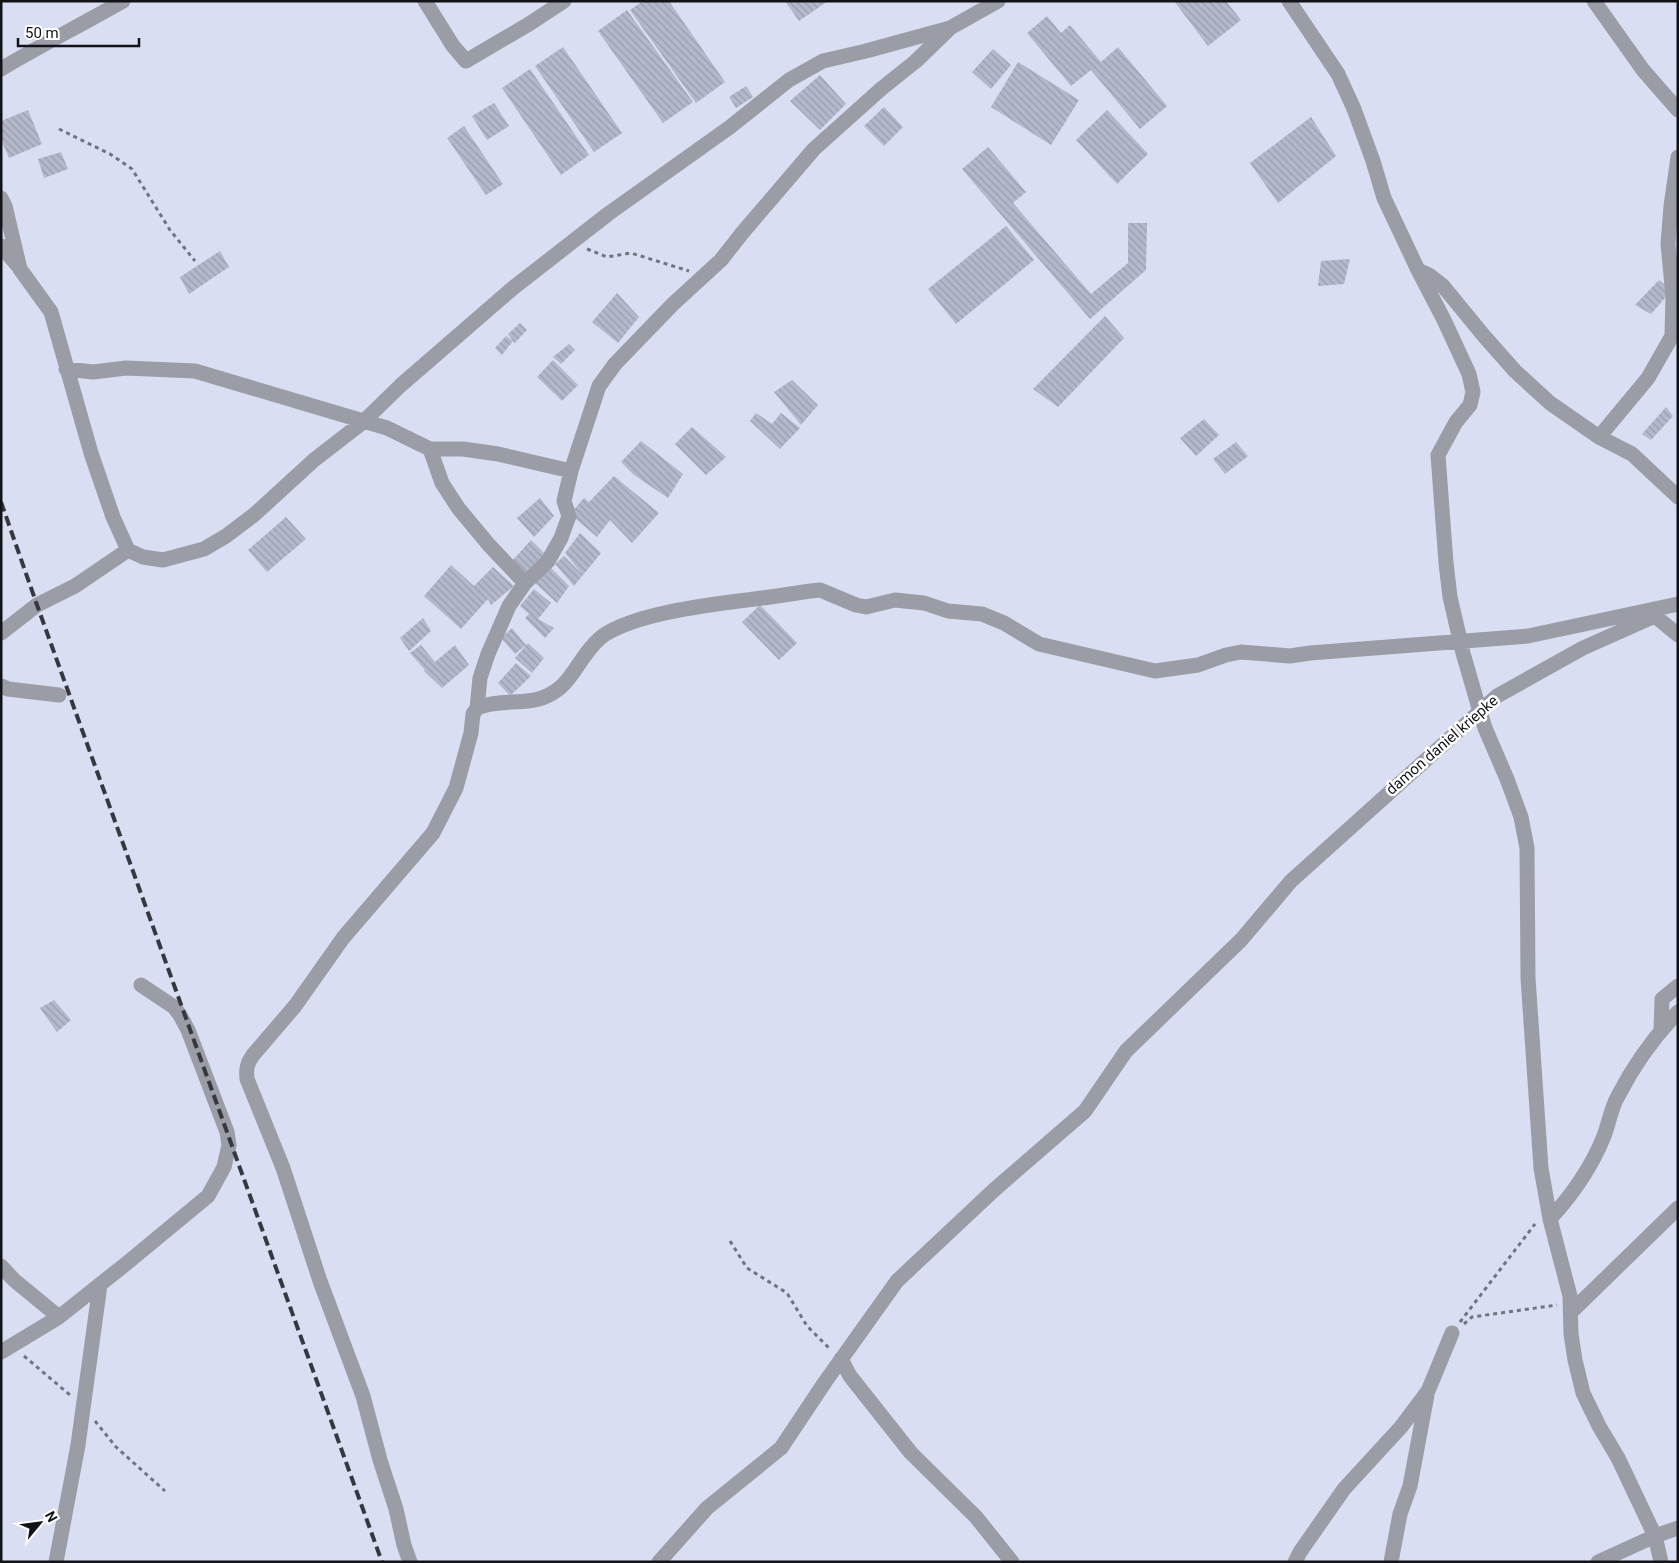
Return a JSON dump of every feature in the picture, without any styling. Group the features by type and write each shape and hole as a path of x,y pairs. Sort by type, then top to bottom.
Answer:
{"street":[{"path":"3,66 124,1"},
{"path":"425,1 453,46 466,61 530,24 564,1"},
{"path":"1,246 51,312 91,453 113,517 128,550 142,557 163,560 204,549 226,536 255,514 314,460 363,422 401,385 513,288 639,192 730,127 789,80 823,61 950,28 998,1"},
{"path":"1289,1 1338,74 1357,117 1384,198 1444,320 1466,368 1473,392 1470,405 1452,428 1438,455 1446,562 1450,597 1480,711 1521,817 1527,848 1528,978 1541,1168 1550,1219 1570,1296 1571,1334 1583,1393 1599,1426 1618,1458 1655,1536 1661,1562"},
{"path":"1594,1 1643,70 1678,110"},
{"path":"410,1562 363,1396 320,1281 283,1168 247,1079 246,1069 253,1055 295,1006 343,938 433,833 456,788 471,733 473,714 477,708 480,678 488,654 509,606 525,584 548,561 561,538 569,516 564,501 571,471 599,386 615,364 639,338 721,260 814,149 880,89 916,62 950,28"},
{"path":"1599,437 1648,378 1672,336 1672,296 1668,244 1678,157"},
{"path":"1,198 5,206 20,269"},
{"path":"1418,270 1429,275 1443,286 1484,336 1527,382 1550,403 1599,437 1632,454 1678,497"},
{"path":"66,369 93,372 126,368 195,370 387,428 430,449 463,449 498,454 571,471"},
{"path":"430,449 442,483 459,509 525,584"},
{"path":"1,633 37,606 75,586 128,550"},
{"path":"477,708 540,699 556,692 586,653 602,637 614,630 639,621 701,607 820,590 856,605 866,606 895,600 924,603 948,611 982,614 1004,623 1039,644 1155,671 1198,665 1241,652 1290,656 1461,640 1528,636 1678,604"},
{"name":"damon daniel kriepke","path":"658,1562 707,1508 781,1448 897,1281 994,1190 1085,1111 1126,1051 1241,940 1291,881 1497,696 1583,648 1655,616 1678,635"},
{"path":"1,686 8,689 59,695"},
{"path":"1,1352 59,1318 208,1196 224,1167 229,1145 228,1132 188,1030 174,1008 141,985"},
{"path":"1661,1030 1662,999 1678,986"},
{"path":"1550,1219 1564,1204 1589,1166 1604,1137 1617,1098 1639,1061 1661,1030 1678,1012"},
{"path":"1571,1308 1678,1208"},
{"path":"1,1266 14,1280 59,1318"},
{"path":"56,1562 78,1445 100,1285"},
{"path":"1391,1562 1400,1514 1410,1486 1428,1391 1452,1333"},
{"path":"841,1359 850,1376 912,1453 976,1517 1012,1562"},
{"path":"1295,1562 1344,1489 1401,1427 1428,1391"},
{"path":"1598,1562 1655,1536 1678,1528"}],"path":[{"path":"59,129 110,154 132,169 170,230 185,251 195,261"},
{"path":"571,243 607,256 631,253 703,276"},
{"path":"1452,1333 1535,1224 1550,1219"},
{"path":"730,1241 747,1268 787,1293 807,1326 841,1359"},
{"path":"1452,1333 1472,1317 1571,1308"}],"building":[{"path":"643,1 669,1 725,82 696,103 630,10"},
{"path":"785,1 828,1 799,21"},
{"path":"1174,1 1226,1 1241,20 1208,46"},
{"path":"627,10 693,102 663,123 598,31"},
{"path":"1047,16 1061,33 1070,25 1101,62 1118,47 1167,106 1140,129 1091,70 1071,86 1027,33"},
{"path":"563,47 622,133 594,152 535,66"},
{"path":"993,49 1011,65 991,89 972,72"},
{"path":"1018,62 1079,100 1051,145 991,107"},
{"path":"530,69 589,155 561,175 502,88"},
{"path":"820,75 846,104 820,130 790,101"},
{"path":"746,86 753,97 736,108 729,97"},
{"path":"494,103 509,126 487,140 472,116"},
{"path":"884,107 903,127 884,146 864,126"},
{"path":"28,110 42,144 9,158 1,139 1,121"},
{"path":"1107,110 1148,154 1117,184 1076,140"},
{"path":"1311,117 1336,156 1278,203 1250,163"},
{"path":"464,126 503,184 486,195 447,138"},
{"path":"988,147 1026,192 1013,203 1091,294 1128,263 1128,223 1147,223 1146,270 1090,319 962,169"},
{"path":"61,152 68,169 44,178 38,159"},
{"path":"1006,226 1034,260 956,324 928,289"},
{"path":"220,251 229,267 189,294 180,277"},
{"path":"1350,259 1344,284 1318,286 1321,261"},
{"path":"1659,280 1672,290 1651,314 1635,305"},
{"path":"617,293 639,317 618,343 592,322"},
{"path":"1105,316 1124,338 1058,407 1033,389"},
{"path":"520,323 527,330 515,343 508,334"},
{"path":"506,336 513,341 502,355 495,348"},
{"path":"569,344 575,350 561,364 553,357"},
{"path":"553,360 578,385 562,401 537,377"},
{"path":"792,380 818,405 801,425 774,392"},
{"path":"1666,407 1673,416 1651,440 1642,434"},
{"path":"756,413 772,424 781,413 800,428 780,449 750,421"},
{"path":"1204,419 1219,435 1196,456 1180,438"},
{"path":"692,427 726,457 706,475 675,444"},
{"path":"641,441 683,474 668,498 634,475 621,462"},
{"path":"1236,442 1248,456 1225,474 1213,459"},
{"path":"614,476 659,513 632,543 610,520 597,537 570,514 584,498 589,502"},
{"path":"540,498 554,516 534,537 517,518"},
{"path":"286,517 306,539 267,572 248,550"},
{"path":"580,533 601,553 583,575 565,553"},
{"path":"531,540 545,554 524,573 512,561"},
{"path":"564,556 583,575 574,586 555,564"},
{"path":"451,565 474,586 493,567 514,586 491,605 488,599 461,629 424,596"},
{"path":"550,567 569,586 557,603 535,583"},
{"path":"534,589 551,603 538,619 554,628 545,638 525,618 529,614 520,606"},
{"path":"760,605 797,643 779,660 742,622"},
{"path":"423,618 431,631 409,651 400,638"},
{"path":"512,628 526,645 515,654 501,638"},
{"path":"528,643 544,658 532,673 515,658"},
{"path":"421,645 435,662 455,645 469,665 442,688 424,671 410,653"},
{"path":"516,663 531,676 510,696 498,683"},
{"path":"54,1000 71,1020 57,1032 40,1008"}],"railway":[{"path":"1,502 382,1562"}]}
